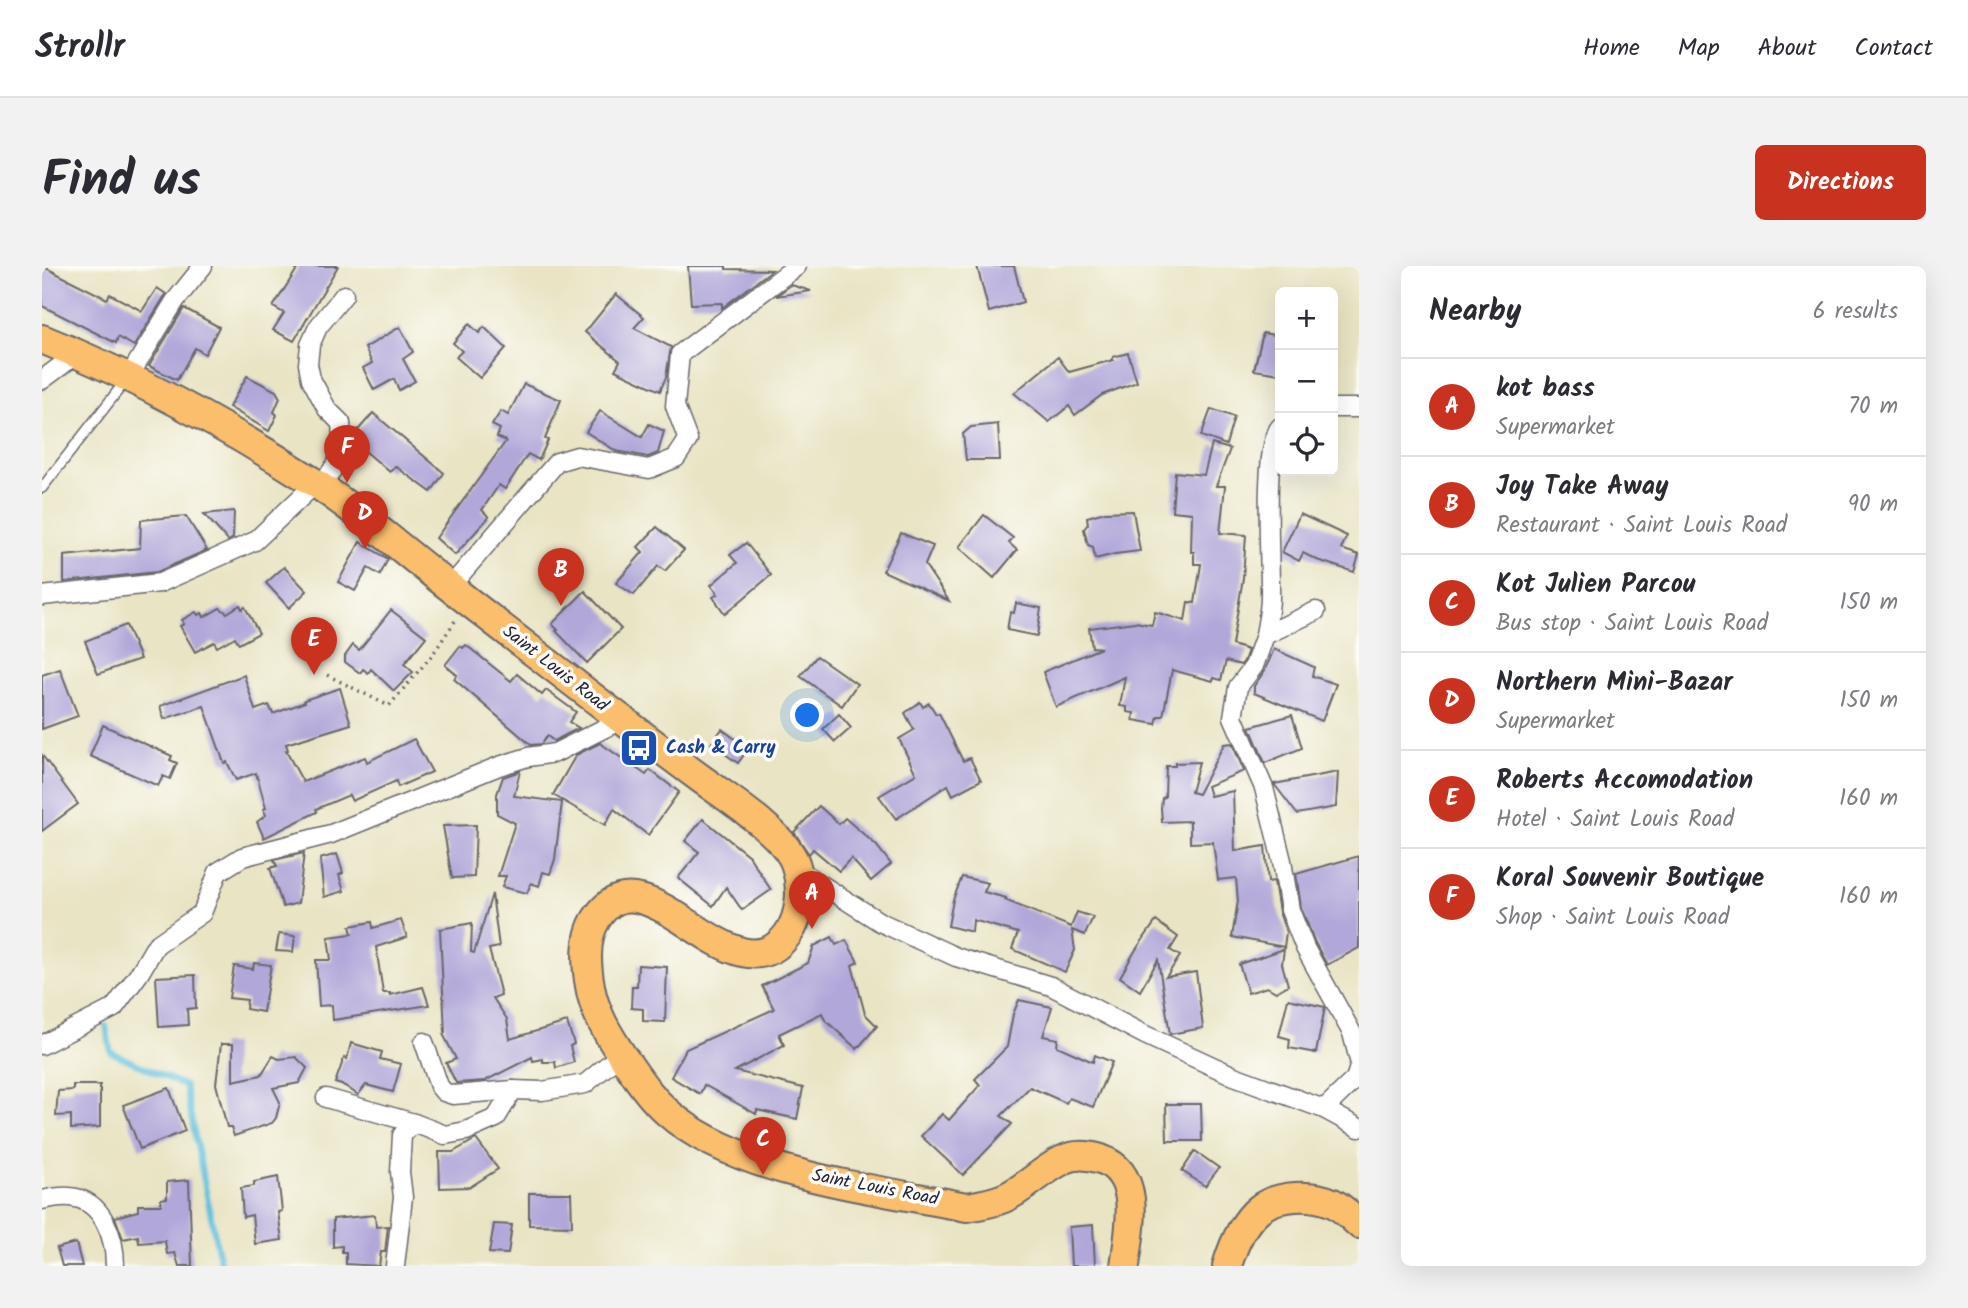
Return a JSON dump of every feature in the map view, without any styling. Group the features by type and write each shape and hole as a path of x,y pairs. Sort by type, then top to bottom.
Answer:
{"main road":[{"name":"Saint Louis Road","path":"42,339 78,353 203,417 318,485 406,550 621,720 750,814 788,849 797,869 799,907 793,926 778,945 757,954 723,946 639,898 618,898 608,903 591,928 587,968 592,998 612,1041 645,1089 670,1115 725,1149 751,1160 817,1177 967,1207 1006,1198 1065,1159 1081,1156 1104,1160 1126,1182 1130,1194 1131,1212 1125,1266"},
{"path":"1227,1266 1232,1250 1249,1221 1258,1210 1278,1200 1298,1197 1320,1199 1335,1204 1359,1224"}],"street":[{"path":"128,378 175,301 203,266"},
{"path":"459,594 557,462 577,456 649,469 676,458 688,440 675,406 680,355 797,266"},
{"path":"42,596 160,583 256,541 318,485 338,461 342,440 341,423 327,409 312,379 308,364 310,345 318,327 344,295"},
{"path":"42,380 78,353"},
{"path":"1338,408 1359,408"},
{"path":"1275,436 1270,457 1270,601 1265,635 1254,666 1238,687 1233,717 1264,788 1282,861 1290,910 1305,948 1352,1033 1359,1060"},
{"path":"1265,635 1315,611"},
{"path":"42,1045 114,1007 139,974 156,945 202,913 218,872 242,857 331,834 499,766 528,757 555,753 621,720"},
{"path":"797,869 880,922 956,957 1051,986 1145,1035 1234,1076 1324,1109 1359,1128"},
{"path":"424,1042 439,1086 444,1092 453,1095 513,1090 542,1091 584,1084 621,1054"},
{"path":"1324,1109 1355,1079 1359,1067"},
{"path":"326,1098 414,1123 445,1135 467,1131 496,1118 513,1090"},
{"path":"395,1266 403,1198 400,1172 402,1135 414,1123"},
{"path":"42,1200 70,1196 91,1203 108,1225 115,1266"}],"lane":[{"path":"42,488 128,378"}],"path":[{"path":"327,675 389,706 433,654 459,594"}],"building":[{"path":"42,266 107,299 110,294 142,311 157,288 166,294 134,346 118,337 116,343 42,306"},
{"path":"299,266 338,266 294,341 273,330 284,313 273,307"},
{"path":"688,266 772,270 722,308 722,303 691,304"},
{"path":"977,266 1014,266 1023,302 989,312"},
{"path":"791,285 811,291 776,296"},
{"path":"616,294 644,317 634,328 671,347 666,377 660,391 615,370 620,361 585,332"},
{"path":"184,308 219,327 205,354 195,348 177,380 149,366"},
{"path":"469,324 479,333 484,327 506,348 480,378 456,357 462,351 453,343"},
{"path":"400,327 413,352 403,359 415,381 399,390 394,379 374,390 363,368 372,363 365,348"},
{"path":"1263,333 1275,335 1275,373 1254,370"},
{"path":"1128,353 1137,382 1102,395 1075,415 1069,406 1049,422 1014,393 1058,357 1069,372"},
{"path":"247,376 276,391 280,398 274,412 277,415 269,431 229,407"},
{"path":"524,384 561,400 545,439 548,440 539,460 528,454 505,489 499,485 482,510 489,517 455,555 436,538 506,441 497,437 500,429 492,425 501,411 508,415"},
{"path":"1211,409 1234,417 1226,445 1201,436"},
{"path":"600,411 642,437 649,424 664,431 658,453 648,457 616,451 586,432"},
{"path":"373,413 444,473 431,492 395,466 390,472 360,447 362,445 353,436"},
{"path":"998,424 1000,460 966,460 963,434 971,427"},
{"path":"1212,444 1230,449 1216,486 1225,486 1220,533 1246,535 1243,578 1232,645 1248,650 1244,661 1241,665 1226,661 1221,680 1214,678 1213,681 1172,670 1163,716 1158,716 1156,724 1133,720 1134,713 1127,712 1127,707 1120,706 1125,677 1056,707 1043,672 1101,648 1092,647 1089,628 1135,622 1152,625 1155,612 1185,621 1188,602 1195,603 1201,564 1194,564 1194,552 1191,552 1192,513 1172,511 1175,472 1204,475"},
{"path":"234,511 233,538 228,541 204,514"},
{"path":"1133,511 1140,551 1095,559 1093,547 1088,545 1084,529 1088,524 1087,517 1105,512"},
{"path":"1300,514 1347,536 1341,549 1359,555 1354,572 1303,553 1299,561 1282,552"},
{"path":"984,515 1013,538 1009,543 1017,550 994,578 959,547"},
{"path":"186,516 207,550 157,572 64,582 64,556 140,548 141,520"},
{"path":"657,527 684,550 665,571 658,566 634,595 616,583 643,552 638,547"},
{"path":"901,533 933,546 925,565 949,601 883,571"},
{"path":"360,542 388,559 380,575 368,568 355,591 338,582"},
{"path":"746,543 771,575 725,614 713,597 718,594 711,585 737,563 730,555"},
{"path":"284,567 307,591 289,608 266,583"},
{"path":"585,591 621,629 587,663 552,624"},
{"path":"1016,603 1041,608 1037,636 1007,630 1010,612 1014,613"},
{"path":"240,605 242,609 245,607 259,633 239,644 235,637 217,647 214,642 195,652 180,626 184,624 182,620 196,612 198,615 202,613 204,617 220,608 227,613"},
{"path":"391,610 426,637 404,664 413,672 394,691 371,669 368,673 363,669 360,673 345,662 345,656 353,645 359,650"},
{"path":"126,625 140,659 98,674 85,641"},
{"path":"466,645 511,681 517,674 542,695 546,690 576,712 569,722 579,728 554,741 547,736 541,744 531,745 454,679 457,675 445,665 460,646 463,648"},
{"path":"1274,649 1314,667 1312,676 1336,684 1322,721 1254,693 1254,686"},
{"path":"817,656 857,684 842,706 800,676"},
{"path":"60,669 78,716 42,729 42,675"},
{"path":"244,675 255,710 269,705 273,714 340,688 351,724 286,744 286,751 303,782 365,757 367,762 414,739 432,772 398,787 396,781 352,801 349,795 316,809 317,812 264,838 257,822 266,815 263,809 266,808 256,773 236,780 227,762 224,763 204,706 164,719 160,706"},
{"path":"920,702 923,707 929,703 936,714 939,713 963,761 970,758 981,780 953,795 948,785 896,819 879,796 916,774 899,739 914,730 905,713"},
{"path":"839,714 851,728 835,742 823,729"},
{"path":"1292,715 1302,748 1265,763 1250,727"},
{"path":"103,725 172,756 170,760 177,763 170,779 163,776 158,786 90,756"},
{"path":"722,729 748,749 738,763 711,744"},
{"path":"600,743 646,775 650,770 679,792 648,835 614,809 605,825 553,795 576,755"},
{"path":"1232,743 1244,771 1207,786 1210,796 1233,791 1235,851 1265,846 1268,882 1274,881 1279,912 1286,932 1284,947 1232,937 1238,901 1236,878 1218,880 1213,842 1190,843 1190,821 1162,822 1166,766 1199,762 1191,792 1198,794 1224,744"},
{"path":"42,755 78,804 42,831"},
{"path":"520,771 514,796 562,802 555,859 550,874 543,872 539,886 531,883 527,893 502,887 506,876 498,876 515,823 497,814 497,794 503,777"},
{"path":"1338,772 1336,807 1297,814 1274,784"},
{"path":"819,806 839,824 845,818 876,845 891,864 871,881 851,858 839,871 813,849 809,854 794,832"},
{"path":"703,819 749,856 771,890 742,910 726,887 713,906 678,878 699,852 685,841"},
{"path":"476,825 474,877 452,878 443,826"},
{"path":"304,853 298,903 283,907 270,868 277,866 274,860"},
{"path":"337,854 343,873 339,875 344,891 324,897 320,859"},
{"path":"1359,856 1359,948 1327,965 1301,907 1296,874"},
{"path":"962,877 988,883 984,892 1006,898 1005,900 1071,927 1077,912 1093,917 1085,935 1072,930 1075,950 1065,972 1012,949 1018,933 973,920 972,932 948,926 953,900"},
{"path":"492,894 499,947 489,949 501,995 493,998 507,1019 510,1039 567,1022 574,1044 570,1046 574,1062 556,1068 555,1062 543,1062 543,1059 533,1061 532,1057 485,1081 456,1083 446,1063 456,1059 443,1034 440,929 472,923 471,952 474,953"},
{"path":"401,920 407,937 376,947 383,993 390,995 423,987 429,1005 333,1020 332,1005 319,1006 316,960 331,960 328,937 352,934 350,926 372,922 373,928"},
{"path":"1156,921 1178,937 1170,950 1180,956 1166,977 1196,972 1203,1028 1170,1034 1158,960 1140,991 1120,977"},
{"path":"279,934 295,936 293,952 276,951"},
{"path":"832,937 836,945 846,940 858,962 852,965 865,1014 877,1026 857,1049 825,1020 822,1013 779,1034 784,1045 735,1071 803,1088 797,1119 757,1110 756,1114 704,1085 700,1094 671,1077 686,1049 774,1009 762,986 808,963 814,946"},
{"path":"1284,949 1282,964 1288,985 1276,992 1267,987 1248,993 1239,964"},
{"path":"254,963 271,965 263,1012 246,1009 247,1000 229,998 234,966 253,969"},
{"path":"638,965 667,967 665,1022 643,1021 643,1009 631,1008 632,986 637,986"},
{"path":"195,975 196,1008 187,1009 188,1025 159,1027 156,977"},
{"path":"1288,999 1325,1007 1316,1053 1289,1048 1290,1039 1279,1036"},
{"path":"1019,1000 1052,1007 1043,1036 1058,1039 1057,1046 1093,1062 1095,1055 1112,1062 1093,1107 1069,1098 1066,1103 1030,1087 1001,1116 1012,1124 963,1175 921,1136 942,1114 949,1120 980,1085 975,1079 1007,1047 1013,1014"},
{"path":"351,1043 382,1052 380,1059 401,1064 393,1092 366,1085 358,1095 335,1083 344,1058 347,1059"},
{"path":"221,1044 233,1044 233,1081 261,1075 273,1056 279,1059 296,1057 307,1068 299,1083 273,1088 280,1102 272,1123 234,1136 231,1127 227,1127 216,1084"},
{"path":"73,1085 100,1085 100,1127 71,1129 71,1115 56,1116 58,1091 73,1090"},
{"path":"169,1088 185,1131 140,1149 123,1105"},
{"path":"1166,1104 1201,1104 1202,1141 1167,1141"},
{"path":"476,1139 498,1169 470,1187 440,1188 439,1152 453,1152"},
{"path":"1195,1151 1219,1168 1205,1186 1182,1171"},
{"path":"278,1177 282,1211 278,1212 282,1240 255,1244 252,1215 243,1217 241,1188"},
{"path":"189,1180 192,1266 179,1266 175,1253 167,1254 165,1241 139,1243 138,1236 123,1239 115,1217 138,1211 138,1205 161,1205 161,1199 167,1198 167,1182"},
{"path":"529,1193 571,1193 572,1226 529,1225"},
{"path":"375,1215 376,1227 388,1226 385,1252 381,1252 379,1266 346,1264 346,1252 342,1252 342,1246 333,1247 333,1219"},
{"path":"494,1224 512,1225 508,1254 489,1253"},
{"path":"1093,1225 1095,1266 1071,1266 1069,1227"},
{"path":"76,1243 82,1266 62,1266 57,1248"}],"waterway":[{"path":"106,1026 111,1052 185,1086 221,1266"}],"place":[{"name":"Koral Souvenir Boutique","path":"347,483"},
{"name":"Northern Mini-Bazar","path":"365,549"},
{"name":"Joy Take Away","path":"561,606"},
{"name":"Roberts Accomodation","path":"314,675"},
{"name":"Cash & Carry","path":"639,748"},
{"name":"kot bass","path":"812,929"},
{"name":"Kot Julien Parcou","path":"763,1175"}]}
